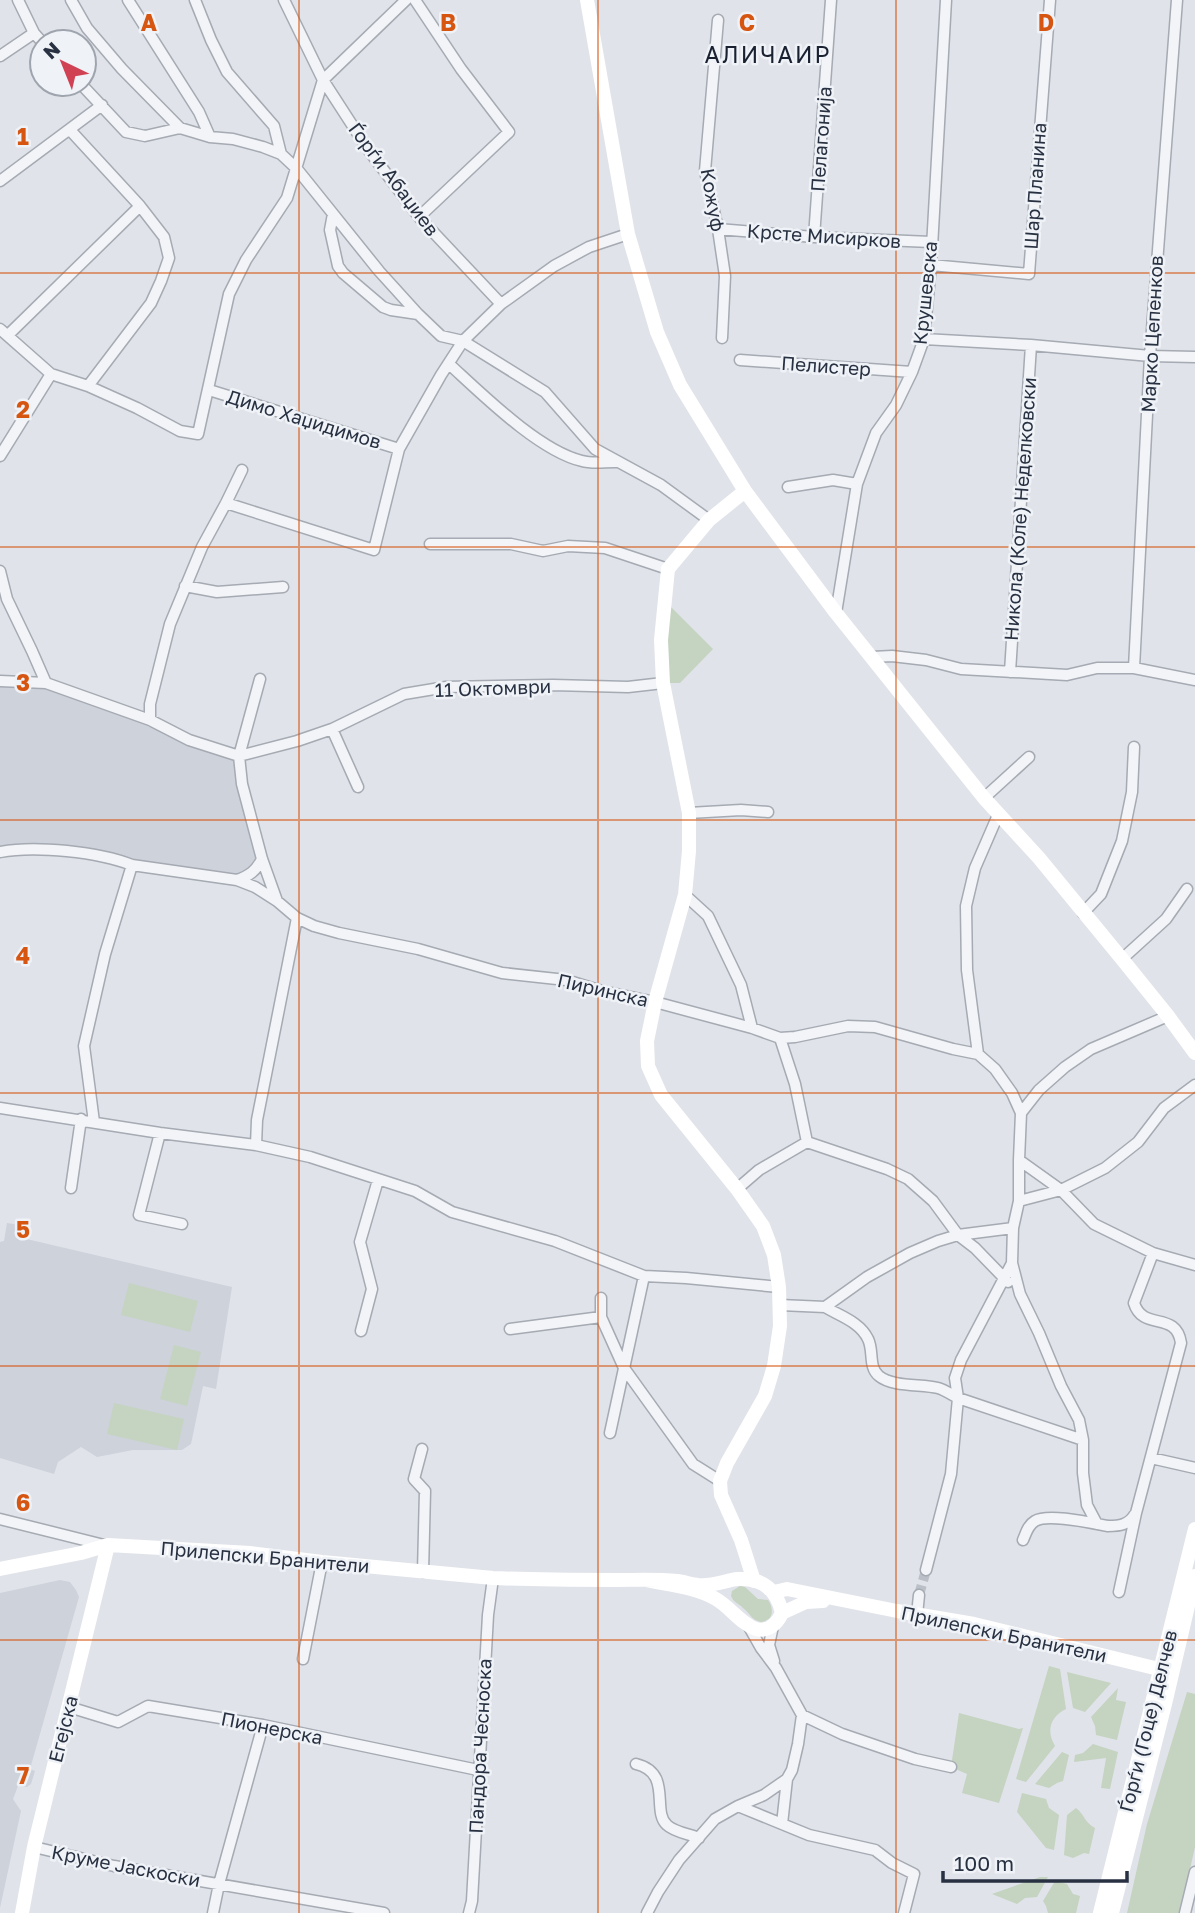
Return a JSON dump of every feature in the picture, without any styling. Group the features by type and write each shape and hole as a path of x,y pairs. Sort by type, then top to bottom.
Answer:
{"street":[{"path":"18,0 32,28"},
{"path":"71,0 87,28 180,128 210,137 233,139 281,154 297,169 379,271 441,336 463,341 545,392 595,449 661,485 709,520"},
{"path":"128,0 199,112 210,137"},
{"path":"195,0 227,72 274,126 281,154"},
{"name":"Ѓорѓи Абаџиев","path":"284,0 323,80 367,148 419,217 501,304"},
{"path":"140,206 4,332 51,374 137,408 180,430 198,434 229,294 246,260 287,198 323,80 406,0"},
{"path":"415,0 461,69 509,132 419,217"},
{"path":"587,0 628,234 657,332 680,385 744,491 836,612 984,798 1039,858 1192,1044"},
{"name":"Пелагонија","path":"814,237 831,0"},
{"name":"Крушевска","path":"836,612 857,484 876,433 896,405 924,339 931,265 946,0"},
{"name":"Шар Планина","path":"931,265 1029,274 1049,0"},
{"name":"Марко Цепенков","path":"1134,668 1150,356 1177,0"},
{"name":"Кожуф","path":"718,20 705,171 725,276 722,338"},
{"path":"0,56 28,37"},
{"path":"95,98 126,132 145,136 180,128"},
{"path":"0,181 102,105"},
{"path":"71,130 140,206 164,237 169,258 150,303 88,387"},
{"path":"333,214 330,230 338,266 343,273 383,307 418,314"},
{"name":"Крсте Мисирков","path":"718,229 814,237 931,242"},
{"path":"226,503 374,550 399,449 463,341 501,304 554,266 589,247 628,234"},
{"path":"924,339 1195,357"},
{"name":"Никола (Коле) Неделковски","path":"1010,672 1031,345"},
{"name":"Пелистер","path":"740,360 912,372"},
{"path":"449,364 551,449 583,461 617,462"},
{"path":"0,456 51,374"},
{"name":"Димо Хаџидимов","path":"209,390 399,449"},
{"path":"150,720 150,704 170,624 202,547 242,470"},
{"path":"788,487 833,481 857,484"},
{"path":"744,491 709,520 668,569 661,640 663,683 689,813 689,851 685,895 654,1002 647,1041 648,1066 660,1096 737,1189 763,1226 774,1255 780,1306 774,1366 765,1396 727,1463 720,1481 721,1495 741,1540 754,1581"},
{"path":"430,544 511,544 543,551 568,547 605,548 668,569"},
{"path":"0,571 7,600 46,683"},
{"path":"185,586 217,592 283,587"},
{"path":"872,657 892,656 926,660 961,669 1068,675 1097,668 1134,668 1195,680"},
{"path":"0,681 46,683 150,720 189,740 239,755 260,679"},
{"name":"11 Октомври","path":"239,755 297,741 332,729 404,694 446,687 628,687 663,683"},
{"path":"332,729 358,787"},
{"path":"1083,912 1101,894 1122,841 1132,792 1134,747"},
{"name":"Пиринска","path":"239,755 243,784 262,859 277,901 297,918 314,926 418,949 502,973 551,977 752,1028 780,1038 848,1026 875,1027 978,1054"},
{"path":"984,798 1029,757"},
{"path":"689,813 741,810 768,812"},
{"path":"998,814 975,868 966,906 967,970 978,1054 995,1069 1012,1093 1021,1113 1019,1200 1013,1228 1012,1263 1020,1294 1079,1420 1083,1440 1087,1505 1097,1524"},
{"path":"0,852 37,848 237,880 255,887 277,901"},
{"path":"237,880 257,869 262,859"},
{"path":"94,1122 84,1046 105,954 132,864"},
{"path":"1122,959 1166,919 1187,889"},
{"path":"685,895 708,916 741,985 752,1028"},
{"path":"256,1145 257,1120 297,918"},
{"path":"1021,1113 1040,1090 1065,1067 1091,1049 1168,1016"},
{"path":"780,1038 795,1084 807,1142"},
{"path":"1019,1200 1061,1190 1105,1168 1138,1142 1164,1108 1195,1085"},
{"path":"0,1108 256,1145 310,1157 415,1191 452,1212 555,1241 644,1276 779,1287"},
{"path":"71,1188 81,1119"},
{"path":"160,1132 139,1215 182,1224"},
{"path":"737,1189 760,1170 807,1142 887,1169 908,1179 933,1201 958,1235 975,1248 1020,1294"},
{"path":"1019,1160 1061,1190 1094,1224 1153,1254 1195,1265"},
{"path":"361,1331 372,1289 360,1242 378,1180"},
{"path":"825,1307 867,1277 938,1241 958,1235 1013,1228"},
{"path":"1119,1592 1136,1513 1181,1343 1174,1326 1143,1317 1136,1311 1134,1303 1153,1254"},
{"path":"926,1570 951,1474 958,1398 955,1378 961,1360 1012,1263"},
{"path":"610,1433 644,1276"},
{"path":"601,1298 601,1317 624,1368 693,1464 720,1481"},
{"path":"780,1306 825,1307 853,1321 869,1339 874,1369 888,1381 941,1389 958,1398 1083,1440"},
{"path":"510,1329 601,1317"},
{"path":"422,1449 414,1479 425,1490 423,1572"},
{"path":"1150,1458 1195,1468"},
{"path":"1023,1540 1028,1527 1036,1520 1046,1517 1119,1526 1131,1521 1136,1513"},
{"name":"Прилепски Бранители","path":"0,1519 108,1545 250,1553 493,1578 677,1581 699,1585 717,1584 731,1578"},
{"name":"Ѓорѓи (Гоце) Делчев","path":"1112,1913 1165,1704 1165,1670 1195,1529"},
{"path":"741,1540 738,1558 723,1595 726,1605 748,1625 803,1715 842,1734 915,1759 951,1768"},
{"name":"Прилепски Бранители","path":"0,1569 108,1545"},
{"name":"Егејска","path":"22,1913 34,1847 108,1545"},
{"path":"303,1659 322,1562"},
{"name":"Ѓорѓи (Гоце) Делчев","path":"1100,1913 1165,1670 1195,1576"},
{"name":"Пандора Чесноска","path":"469,1913 472,1900 488,1615 493,1578"},
{"path":"731,1578 761,1583 774,1592 780,1604 769,1645 776,1668"},
{"name":"Прилепски Бранители","path":"646,1580 698,1592 726,1605"},
{"name":"Прилепски Бранители","path":"774,1592 787,1590 974,1624 1165,1670"},
{"path":"917,1615 919,1595"},
{"name":"Прилепски Бранители","path":"778,1619 806,1602 835,1600"},
{"path":"748,1625 766,1629 778,1619"},
{"name":"Пионерска","path":"69,1707 118,1722 148,1706 263,1725 478,1770"},
{"path":"782,1824 788,1779 799,1744 803,1715"},
{"name":"Круме Јаскоски","path":"213,1913 263,1725"},
{"path":"636,1764 645,1766 654,1776 660,1789 665,1823 699,1838"},
{"path":"647,1913 679,1860 715,1819 764,1795 788,1779"},
{"path":"738,1806 809,1835 875,1850 892,1864 914,1874 904,1913"},
{"name":"Круме Јаскоски","path":"34,1847 114,1866 384,1913"},
{"path":"1185,1913 1195,1872"}],"shaded area":[{"path":"0,681 46,683 239,756 262,859 246,877 38,848 0,852"},
{"path":"7,1223 20,1225 18,1237 232,1287 216,1389 203,1386 191,1444 182,1450 133,1450 97,1457 81,1447 58,1462 54,1474 0,1458 0,1242 4,1241"},
{"path":"60,1580 70,1582 79,1597 30,1769 35,1771 31,1784 27,1787 18,1786 13,1799 21,1811 0,1908 0,1593"}],"green space":[{"path":"664,600 713,649 680,683 663,683"},
{"path":"129,1283 198,1301 190,1332 121,1315"},
{"path":"174,1345 201,1352 187,1406 160,1399"},
{"path":"114,1403 184,1419 177,1450 107,1434"},
{"path":"740,1586 745,1587 758,1599 768,1600 772,1610 771,1617 761,1622 755,1620 733,1600 732,1591"},
{"path":"1049,1666 1060,1669 1066,1709 1056,1716 1051,1725 1055,1746 1026,1782 1016,1779"},
{"path":"1067,1672 1111,1683 1085,1712 1073,1708"},
{"path":"1118,1688 1116,1700 1126,1702 1117,1740 1096,1735 1091,1717"},
{"path":"1187,1692 1195,1694 1195,1847 1180,1913 1127,1913 1147,1824"},
{"path":"959,1713 1023,1728 999,1803 962,1793 967,1774 951,1767"},
{"path":"1093,1744 1118,1752 1110,1789 1101,1788 1106,1758 1074,1762 1075,1755 1083,1753"},
{"path":"1062,1752 1069,1755 1063,1781 1049,1788 1035,1784"},
{"path":"1022,1793 1046,1799 1049,1808 1059,1815 1054,1850 1046,1848 1017,1812"},
{"path":"1076,1808 1095,1828 1089,1854 1084,1853 1073,1858 1064,1855 1067,1815"},
{"path":"1040,1877 1048,1877 1037,1897 1025,1898 1017,1904 992,1894"},
{"path":"1055,1881 1067,1884 1073,1894 1080,1896 1076,1913 1048,1913 1043,1901"}],"tunnel":[{"path":"919,1595 926,1570"}],"district":[{"name":"АЛИЧАИР","path":"768,55"}]}
